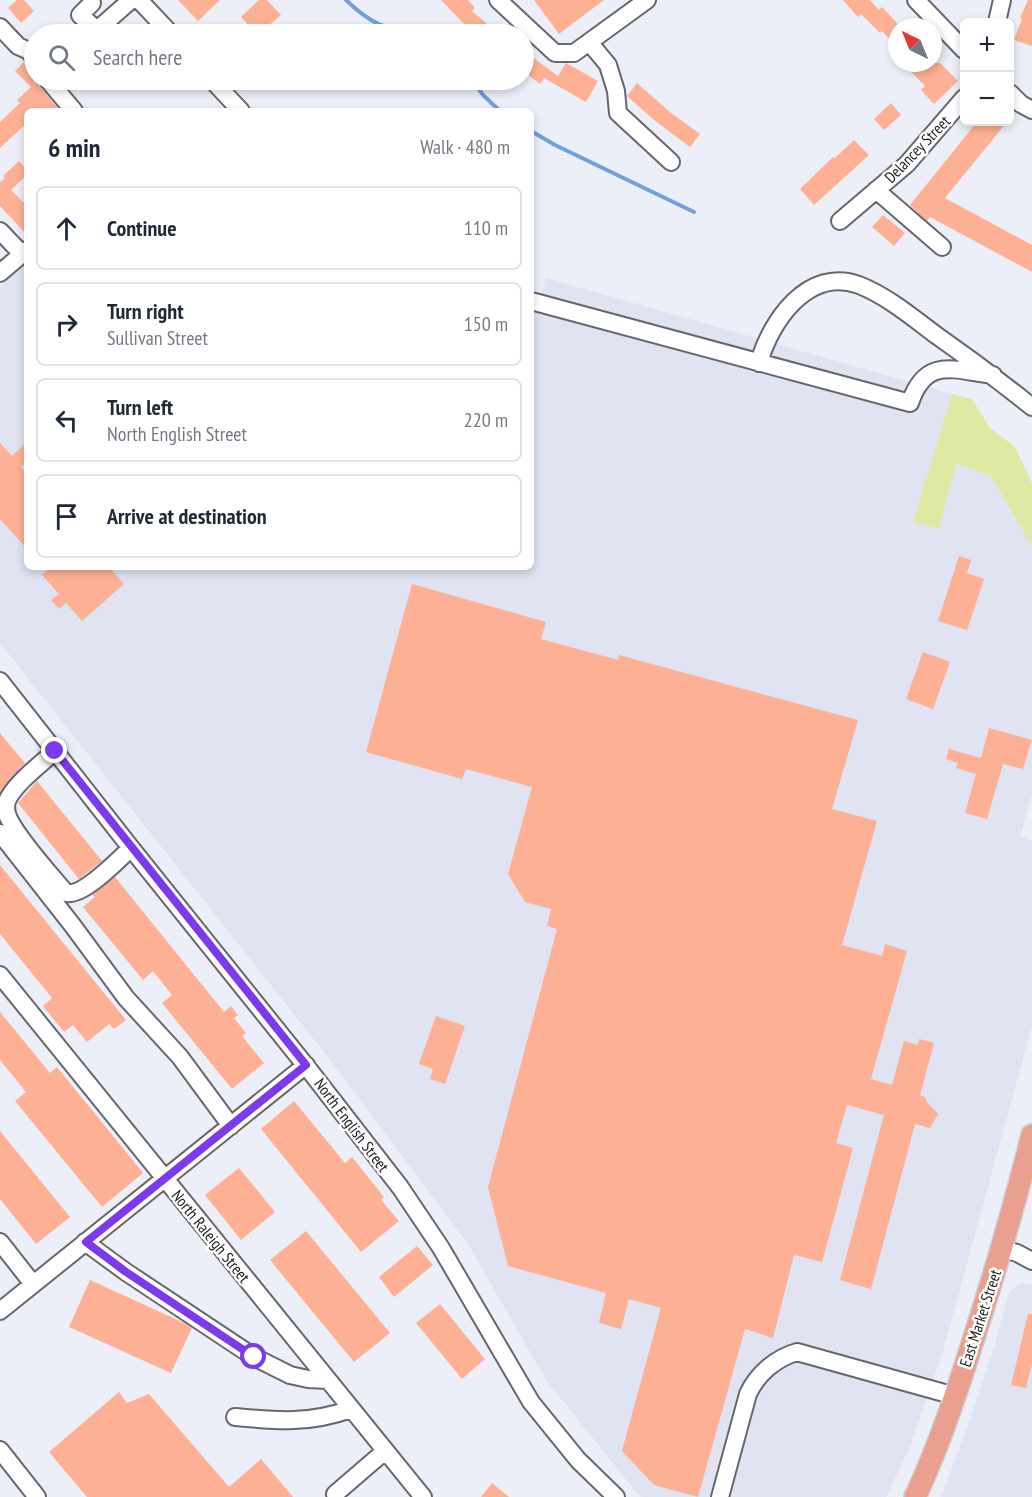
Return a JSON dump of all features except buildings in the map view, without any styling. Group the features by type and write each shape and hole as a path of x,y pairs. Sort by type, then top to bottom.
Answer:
{"main road":[{"name":"East Market Street","path":"915,1497 931,1464 1003,1249 1032,1135"}],"street":[{"path":"498,0 524,24"},
{"path":"534,33 555,53 574,52 647,0"},
{"path":"916,0 960,46"},
{"path":"998,18 1002,0"},
{"path":"107,24 142,2 162,24"},
{"path":"90,24 80,15 92,3"},
{"path":"0,27 18,46 24,49"},
{"path":"589,42 608,66 616,92 618,113 671,162"},
{"path":"56,90 71,108"},
{"path":"221,90 238,108"},
{"path":"1014,97 1032,110"},
{"name":"Delancey Street","path":"840,221 907,164 960,103"},
{"path":"876,190 942,247"},
{"path":"0,231 24,252 0,273"},
{"path":"759,363 764,345 785,310 802,294 821,284 840,282 857,284 889,301 993,375 1032,407"},
{"path":"534,302 910,403 914,391 923,379 939,369 993,375"},
{"name":"North English Street","path":"0,681 131,849 306,1065 400,1188 441,1248 531,1402 578,1460 616,1497"},
{"path":"55,751 19,786 6,805 9,821 28,846 66,893 71,894 92,882 131,849"},
{"path":"0,833 126,998 180,1057 231,1126"},
{"name":"North Raleigh Street","path":"0,975 423,1497"},
{"path":"0,1311 306,1065"},
{"path":"0,1242 33,1284"},
{"path":"86,1242 126,1272 254,1357 290,1375 328,1380"},
{"path":"1003,1249 1032,1261"},
{"path":"720,1497 753,1382 785,1356 797,1352 955,1396"},
{"path":"235,1417 288,1422 328,1418 351,1409"},
{"path":"0,1450 37,1497"},
{"path":"335,1494 385,1451"}],"shaded area":[{"path":"24,265 24,570 534,570 534,319 546,278 952,394 913,522 939,529 955,464 991,476 1032,546 1032,794 1020,837 1032,841 1032,1026 943,1351 909,1449 886,1497 641,1497 546,1380 468,1244 342,1075 0,643 0,286"},
{"path":"1020,1284 1032,1286 1032,1497 941,1497 970,1420 995,1344 1008,1295"}],"green space":[{"path":"952,394 972,399 990,428 1015,447 1032,483 1032,546 991,476 956,464 939,529 913,522"}],"waterway":[{"path":"346,0 378,24"},
{"path":"479,90 497,108"},
{"path":"534,133 694,212"}],"route":[{"path":"55,751 131,849 306,1065 86,1242 126,1272 254,1357"}]}
